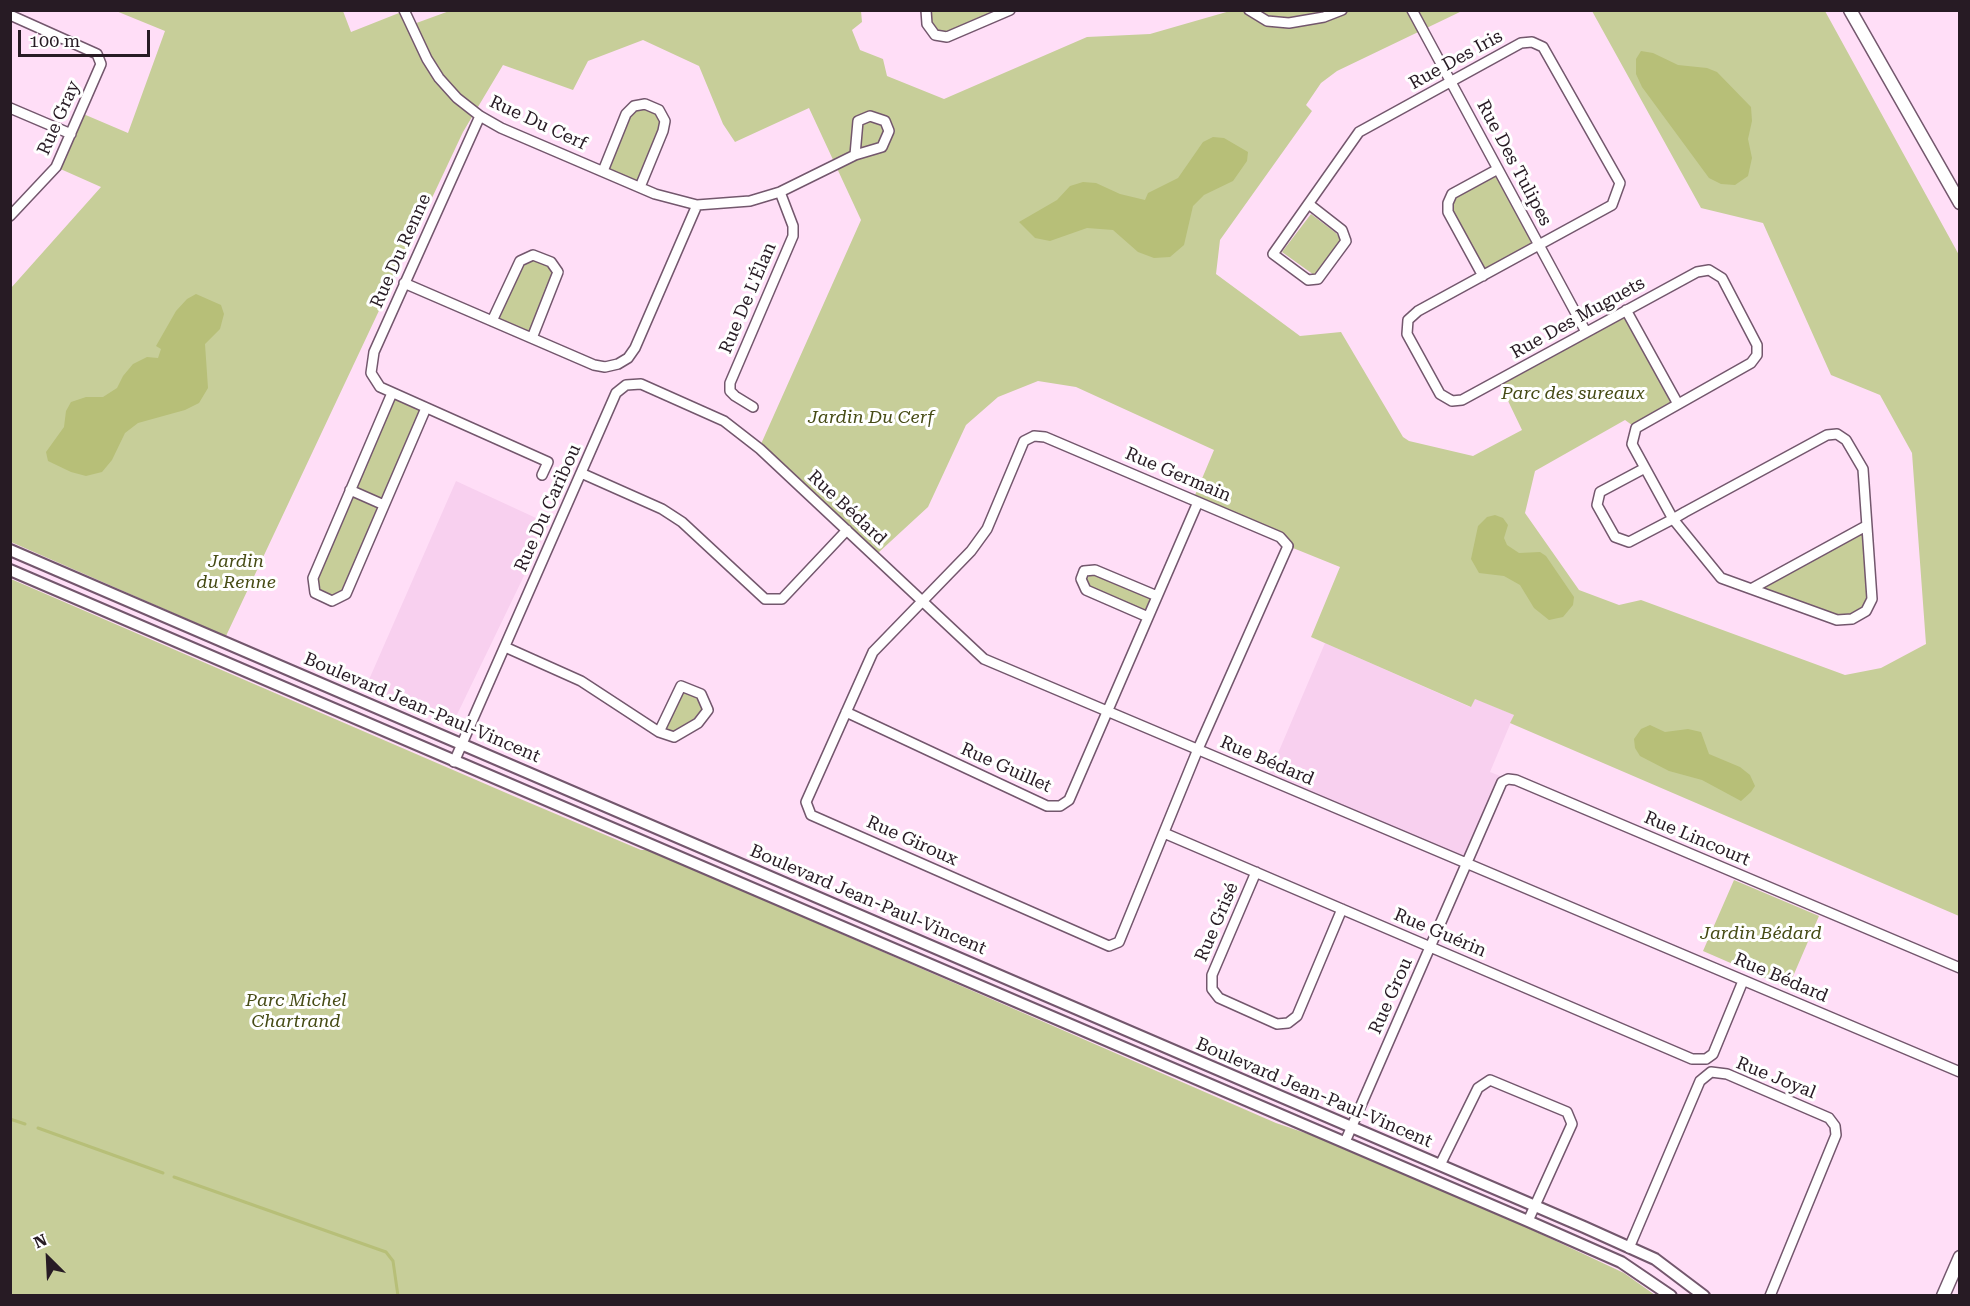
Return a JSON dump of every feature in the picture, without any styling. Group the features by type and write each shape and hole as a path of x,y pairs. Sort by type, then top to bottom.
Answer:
{"main road":[{"path":"1850,10 1959,203"},
{"path":"1943,1296 1959,1257"}],"street":[{"name":"Rue Du Cerf","path":"404,10 439,78 457,98 480,116 501,128 640,187 696,205 750,201 780,192 855,155 882,147 890,131 885,121 870,116 858,122 855,155"},
{"path":"926,10 927,24 935,35 946,37 1010,10"},
{"path":"1249,10 1267,21 1289,22 1324,17 1342,10"},
{"name":"Rue Des Tulipes","path":"1412,10 1586,332"},
{"name":"Rue Gray","path":"10,15 97,54 101,64 56,167 11,214"},
{"name":"Rue Des Iris","path":"1310,205 1342,230 1346,241 1318,279 1308,280 1273,254 1310,205 1359,132 1521,43 1532,42 1543,47 1620,183 1612,205 1539,245"},
{"name":"Rue Du Cerf","path":"603,171 626,114 634,106 645,104 659,110 665,121 663,131 640,187"},
{"path":"10,108 71,134"},
{"name":"Rue Du Renne","path":"480,116 404,284 370,366 380,387 548,462 542,475"},
{"path":"1482,276 1448,212 1448,203 1452,194 1498,169"},
{"name":"Rue De L'Élan","path":"753,407 730,391 730,383 793,236 793,226 780,192"},
{"path":"404,284 594,364 604,367 618,364 628,358 635,348 696,205"},
{"name":"Rue Des Muguets","path":"1539,245 1418,311 1408,320 1407,334 1440,394 1452,401 1462,400 1697,272 1709,270 1722,278 1757,345 1757,355 1751,363 1636,428 1632,444 1645,468"},
{"path":"492,321 519,261 534,255 550,262 558,272 532,338"},
{"path":"1626,310 1678,404"},
{"name":"Rue Bédard","path":"626,386 641,384 724,421 760,449 984,659 1959,1072"},
{"name":"Rue Du Caribou","path":"454,762 616,393 626,386"},
{"path":"392,393 313,578 315,593 332,601 346,594 426,408"},
{"path":"1672,519 1629,543 1615,537 1597,506 1600,492 1645,468 1672,519 1721,578 1837,620 1852,618 1866,611 1872,599 1863,469 1846,440 1837,434 1827,435 1672,519"},
{"name":"Rue Germain","path":"921,600 971,551 987,529 1024,441 1034,436 1046,436 1280,537 1288,546 1198,749"},
{"path":"581,473 663,509 682,522 765,599 782,599 847,530"},
{"path":"350,490 384,505"},
{"name":"Rue Guillet","path":"846,712 1047,806 1060,806 1069,800 1198,502"},
{"path":"1751,589 1866,526"},
{"name":"Boulevard Jean-Paul-Vincent","path":"10,550 1655,1259 1704,1296"},
{"name":"Boulevard Jean-Paul-Vincent","path":"10,570 1528,1221 1621,1262 1671,1296"},
{"path":"1148,617 1086,590 1081,579 1084,571 1095,570 1157,596"},
{"name":"Rue Giroux","path":"921,600 873,652 806,802 811,815 1109,946 1119,942 1164,832"},
{"path":"505,647 581,681 659,732 674,737 698,723 708,710 701,694 681,686 659,732"},
{"path":"1164,832 1198,749"},
{"name":"Rue Lincourt","path":"1467,864 1502,782 1516,780 1959,968"},
{"name":"Rue Guérin","path":"1164,832 1692,1059 1706,1059 1713,1054 1743,981"},
{"name":"Rue Grou","path":"1345,1142 1467,864"},
{"name":"Rue Grisé","path":"1256,872 1212,975 1212,989 1220,998 1277,1024 1288,1023 1297,1016 1342,909"},
{"name":"Rue Joyal","path":"1629,1248 1700,1081 1711,1072 1727,1074 1829,1118 1835,1126 1836,1135 1770,1296"},
{"path":"1440,1165 1478,1088 1490,1080 1567,1112 1572,1124 1528,1221"}],"shaded area":[{"path":"1641,51 1653,53 1678,65 1707,68 1717,72 1751,107 1752,121 1748,139 1752,158 1748,176 1735,185 1721,184 1709,178 1642,87 1636,74 1636,59"},
{"path":"1213,137 1224,138 1248,152 1247,161 1233,181 1204,195 1193,206 1184,245 1170,257 1154,258 1138,252 1113,230 1087,228 1050,241 1035,238 1019,222 1057,200 1070,186 1083,182 1096,183 1120,194 1145,200 1148,193 1178,178 1203,142"},
{"path":"196,294 221,305 224,314 220,329 205,344 208,388 199,403 185,410 138,423 125,433 112,460 102,472 86,476 48,461 46,452 64,427 66,411 71,402 86,397 103,397 117,388 133,364 147,357 158,358 161,349 156,346 176,311 187,299"},
{"path":"456,481 549,524 452,725 364,691"},
{"path":"1495,515 1503,518 1508,525 1504,538 1507,545 1519,553 1540,552 1546,556 1574,597 1573,605 1563,617 1549,620 1534,608 1520,585 1504,576 1479,573 1471,559 1478,526 1487,517"},
{"path":"1325,643 1470,707 1474,698 1514,715 1490,772 1508,779 1467,864 1267,779"},
{"path":"1650,725 1665,732 1688,729 1701,732 1709,754 1740,767 1750,775 1755,786 1741,801 1702,780 1669,771 1640,756 1635,748 1634,739 1641,729"}],"green space":[{"path":"452,10 861,11 862,22 852,30 860,50 883,59 887,76 944,99 1087,37 1150,34 1230,11 1462,11 1337,71 1321,83 1306,105 1312,111 1220,240 1216,274 1300,336 1341,332 1403,437 1409,441 1473,456 1522,430 1498,380 1626,310 1678,404 1636,428 1625,420 1535,471 1525,513 1579,590 1619,605 1641,600 1845,675 1881,668 1926,644 1912,453 1880,395 1831,375 1763,223 1701,208 1592,11 1825,11 1959,255 1959,916 1510,723 1514,715 1475,699 1471,707 1311,637 1340,567 1288,546 1279,537 1193,500 1214,450 1076,387 1038,381 998,397 966,425 928,507 878,553 761,444 861,220 809,108 735,142 723,124 699,66 643,40 588,61 573,90 503,65 463,132 226,636 11,542 11,288 101,187 56,167 81,113 128,133 165,31 116,11 343,11 351,32 404,11 411,25"},
{"path":"926,11 1010,11 947,37 935,35"},
{"path":"645,104 665,121 640,187 603,171 626,114"},
{"path":"1498,169 1539,245 1483,276 1448,203 1452,194"},
{"path":"1311,214 1336,233 1341,240 1314,275 1282,252"},
{"path":"533,255 558,272 532,338 492,321 520,261"},
{"path":"392,393 426,408 346,594 332,601 315,593 313,578"},
{"path":"1866,526 1872,599 1866,611 1837,620 1751,589"},
{"path":"1095,570 1157,596 1148,617 1086,590 1084,571"},
{"name":"Parc Michel Chartrand","path":"11,579 511,795 641,850 649,850 1276,1123 1317,1137 1526,1227 1624,1273 1655,1295 11,1295"},
{"path":"681,686 701,694 708,710 674,737 659,732"},
{"name":"Jardin Bédard","path":"1734,880 1819,916 1788,988 1703,951"}],"waterway":[{"path":"10,1119 25,1124"},
{"path":"38,1128 163,1173"},
{"path":"174,1177 386,1252 393,1261 398,1296"}],"park label":[{"name":"Parc des sureaux","path":"1573,394"},
{"name":"Jardin Du Cerf","path":"871,418"},
{"name":"Jardin du Renne","path":"236,572"}]}
